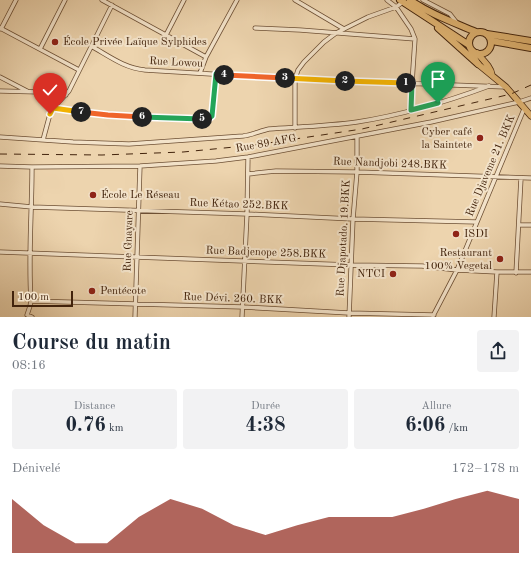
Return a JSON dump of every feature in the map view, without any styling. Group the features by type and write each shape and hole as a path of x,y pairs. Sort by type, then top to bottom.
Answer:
{"highway":[{"path":"410,0 440,18 476,32 484,32 487,34 531,41"},
{"path":"401,1 469,45 475,52 485,53 490,48 492,41"},
{"path":"432,21 438,29 478,64"},
{"path":"469,45 470,37 476,32"},
{"path":"487,34 492,41 531,48"}],"main road":[{"path":"475,52 474,57 478,64 506,87 531,116"},
{"path":"475,52 485,63 492,76"}],"street":[{"path":"16,0 0,29 79,70"},
{"path":"40,49 65,0"},
{"path":"102,0 206,57"},
{"path":"166,35 184,0"},
{"path":"200,73 206,57 237,0"},
{"path":"295,0 344,29"},
{"path":"387,0 396,7 411,29 415,39 411,110"},
{"path":"423,0 450,14 458,24"},
{"path":"295,128 295,79 298,70 304,62 324,42 336,33 368,17 396,7 401,1"},
{"path":"43,140 53,108 69,90 112,5"},
{"path":"255,28 415,39"},
{"name":"Rue Lowou","path":"91,46 125,66 135,69 295,79 506,87"},
{"path":"53,108 108,115 208,119 213,114 216,74"},
{"path":"0,77 29,92"},
{"path":"0,137 130,144 243,136 269,129 356,122 460,97 489,86"},
{"path":"0,91 40,92 66,95"},
{"name":"Rue 89 AFG","path":"0,166 140,166 216,161 248,157 431,122 531,98"},
{"name":"Rue Djaveme 21. BKK","path":"433,316 457,270 524,109"},
{"name":"Rue Djapotado. 19.BKK","path":"349,315 357,172 357,137"},
{"path":"242,317 248,157"},
{"name":"Rue Gnayare","path":"135,317 140,166"},
{"path":"32,167 30,253 31,301 27,315 32,317"},
{"name":"Rue Nandjobi 248.BKK","path":"248,174 276,171 357,172 531,178"},
{"path":"516,273 520,178"},
{"name":"Rue Kétao 252.BKK","path":"0,204 354,219 477,222"},
{"path":"519,225 531,225"},
{"name":"Rue Badjenope 258.BKK","path":"0,252 352,265 422,266 457,270 516,273 531,272"},
{"path":"494,317 497,272"},
{"name":"Rue Dévi. 260. BKK","path":"31,301 243,307 349,315 433,316"}],"railway":[{"path":"0,154 102,155 183,152 255,145 362,129 511,94 531,85"}],"place":[{"name":"École Privée Laïque Sylphides","path":"55,42"},
{"name":"Cyber café la Saintete","path":"480,138"},
{"name":"École Le Réseau","path":"93,195"},
{"name":"ISDI","path":"456,234"},
{"name":"Restaurant 100% Vegetal","path":"500,259"},
{"name":"NTCI","path":"393,274"},
{"name":"Pentécote","path":"92,291"}],"route":[{"path":"50,114 53,108 108,115 208,119 213,114 216,74 295,79 412,83 411,110 438,103"}]}
